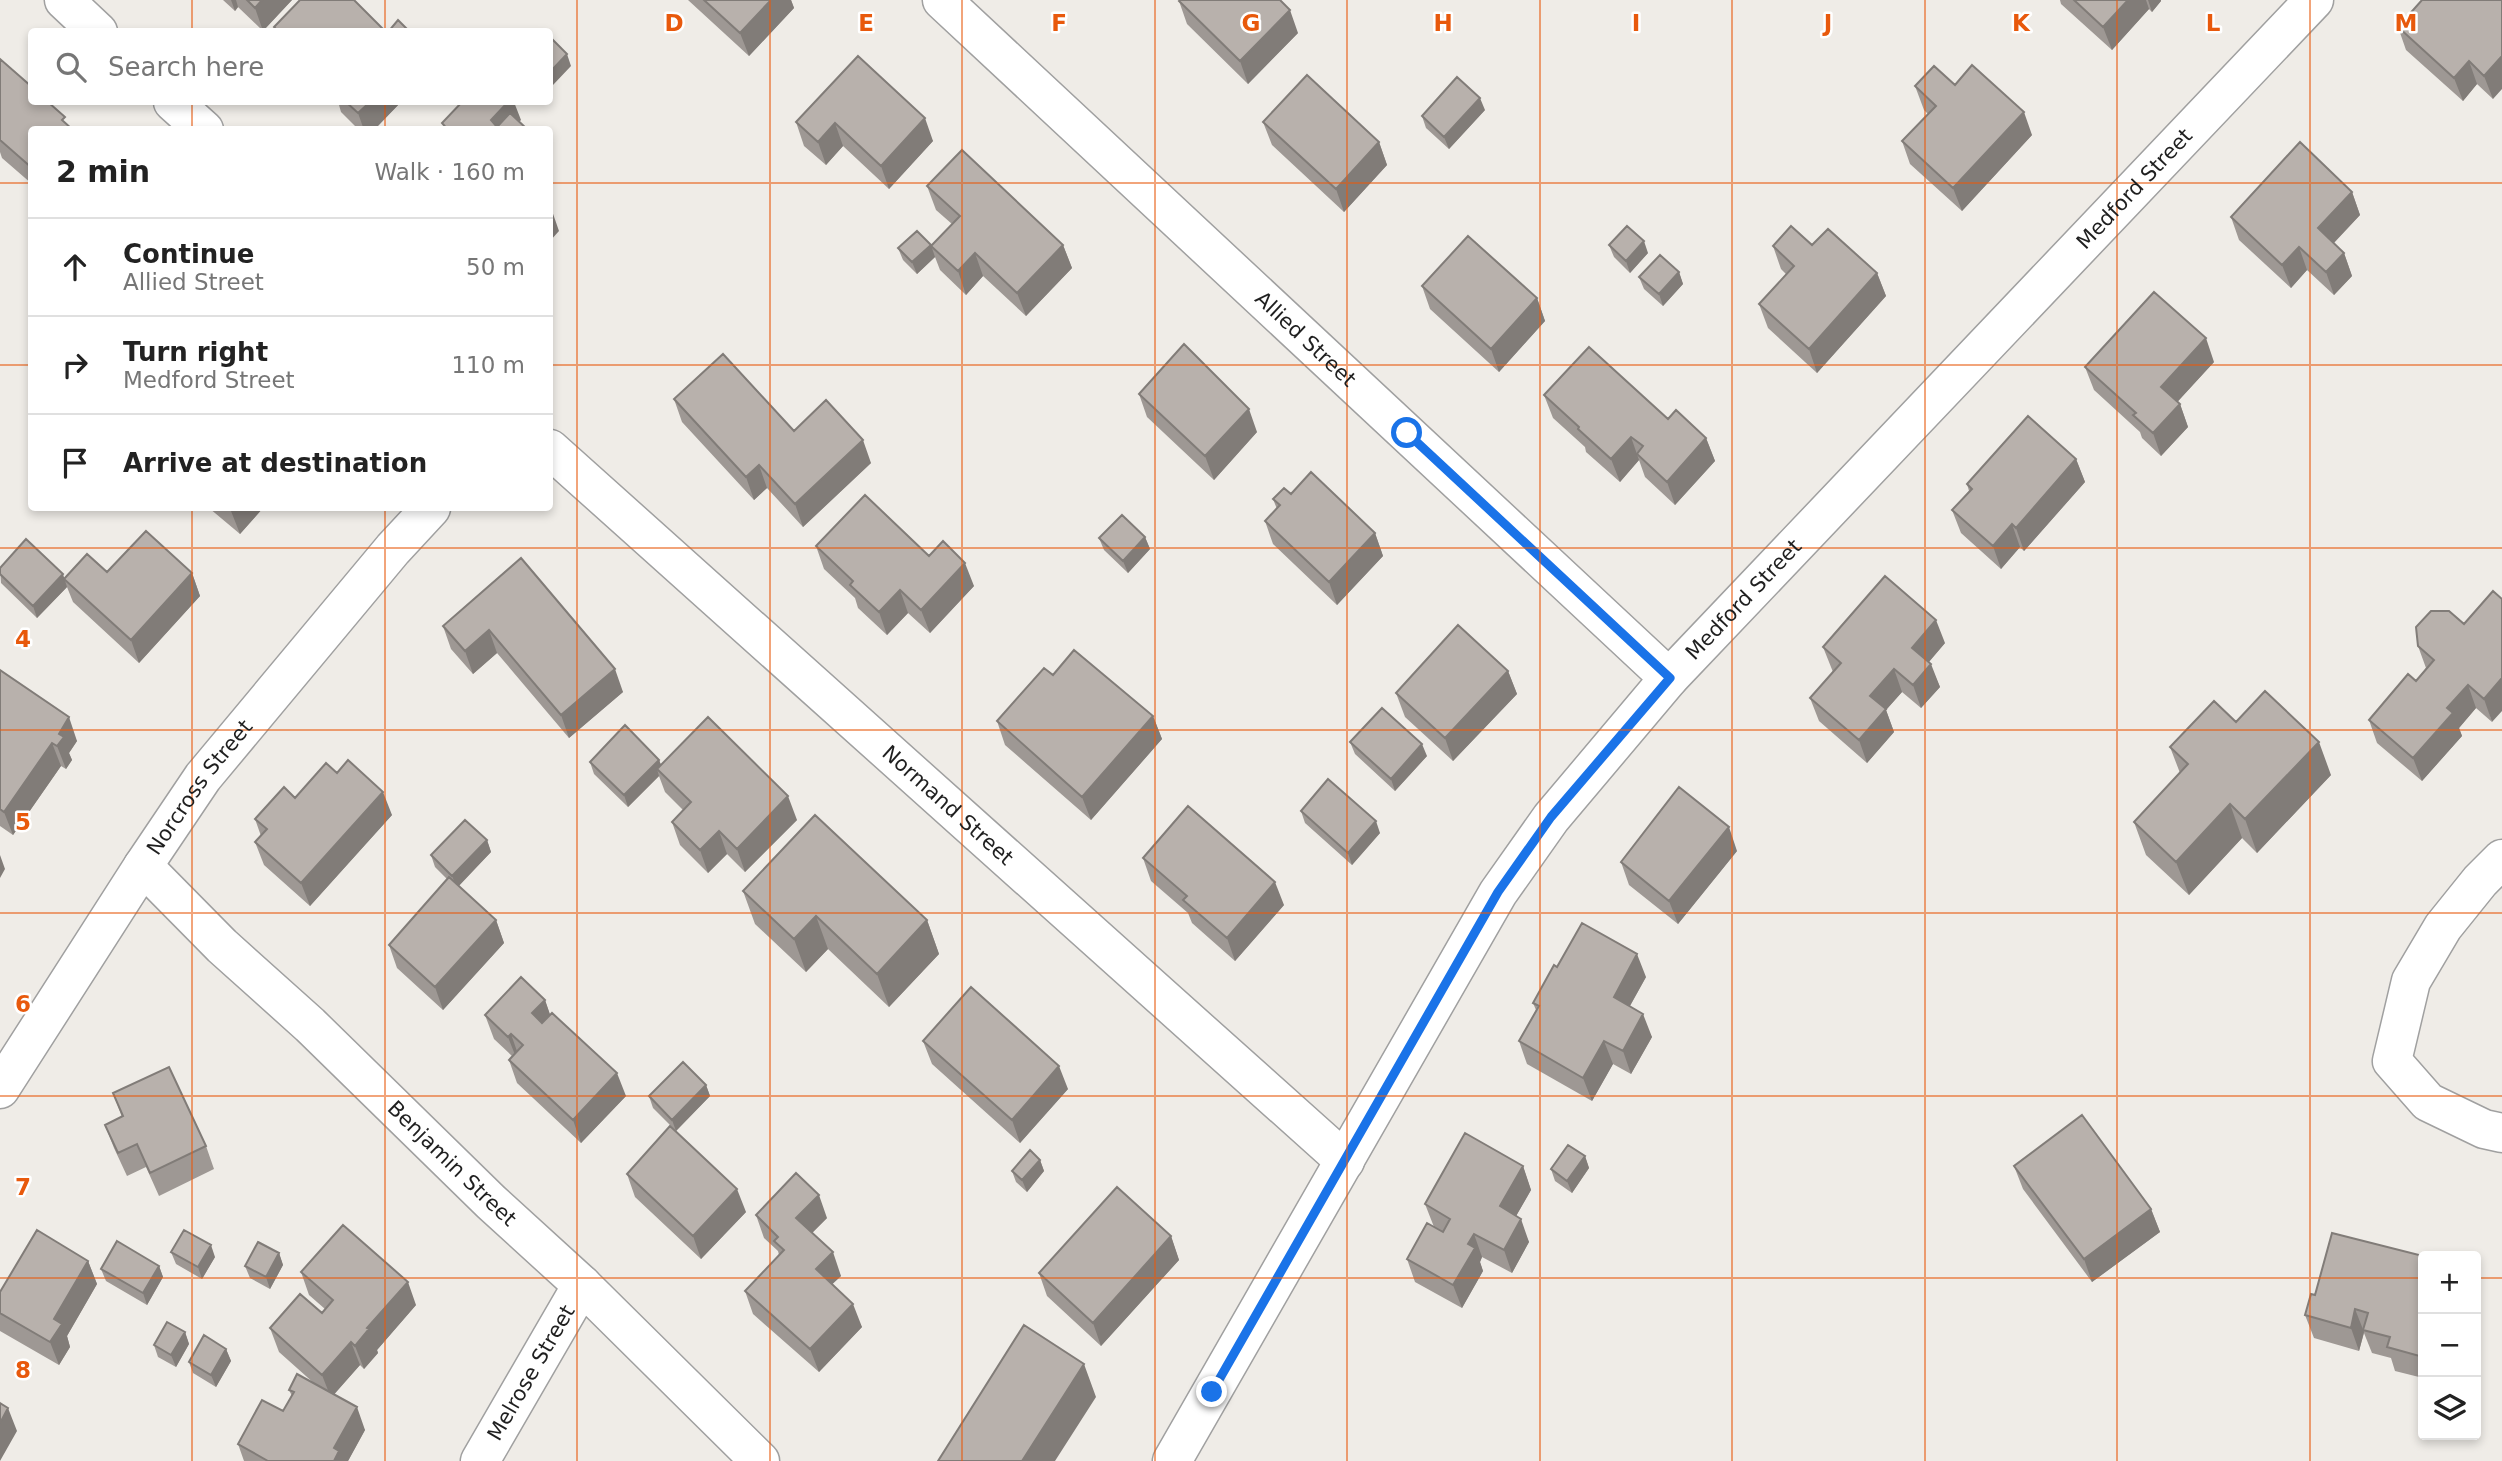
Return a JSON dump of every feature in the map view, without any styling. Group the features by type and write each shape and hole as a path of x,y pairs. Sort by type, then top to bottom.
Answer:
{"street":[{"path":"64,0 94,28"},
{"name":"Allied Street","path":"942,0 1670,678"},
{"name":"Medford Street","path":"1172,1461 1498,892 1551,817 1670,678 2314,0"},
{"path":"176,105 200,126"},
{"name":"Normand Street","path":"553,452 1345,1161"},
{"name":"Norcross Street","path":"0,1089 142,866 203,777 384,559 428,511"},
{"path":"2502,859 2480,881 2443,927 2412,981 2392,1061 2428,1102 2484,1129 2502,1133"},
{"name":"Benjamin Street","path":"142,866 222,946 310,1025 491,1202 582,1285 760,1461"},
{"name":"Melrose Street","path":"481,1461 582,1285"}],"building":[{"path":"247,0 262,0 255,8"},
{"path":"300,0 354,0 382,28 275,28"},
{"path":"704,0 771,0 740,33"},
{"path":"1180,0 1280,0 1290,10 1240,61"},
{"path":"2074,0 2128,0 2103,27"},
{"path":"2422,0 2502,0 2502,56 2484,76 2469,61 2454,78 2398,27"},
{"path":"398,20 406,28 391,28"},
{"path":"553,40 567,54 553,69"},
{"path":"858,56 925,118 881,166 835,123 818,142 796,122"},
{"path":"0,59 28,84 28,105 51,105 65,117 62,120 69,126 28,126 28,164 0,140"},
{"path":"1972,65 2024,112 1953,188 1902,141 1936,106 1915,86 1934,66 1955,85"},
{"path":"1307,75 1379,142 1336,189 1263,122"},
{"path":"1457,77 1480,98 1444,137 1422,116"},
{"path":"349,105 367,105 358,113"},
{"path":"459,105 505,105 491,120 496,126 445,126 442,123"},
{"path":"510,113 524,126 498,126"},
{"path":"2300,142 2352,192 2318,228 2344,253 2326,272 2299,247 2282,265 2231,217"},
{"path":"962,150 1063,245 1017,293 975,253 958,271 931,246 960,216 927,186"},
{"path":"1627,226 1644,241 1626,261 1609,245"},
{"path":"1791,226 1812,245 1828,229 1877,273 1809,349 1759,304 1794,266 1773,246"},
{"path":"917,231 931,245 912,262 898,248"},
{"path":"1468,236 1537,298 1491,349 1422,286"},
{"path":"1660,255 1679,272 1659,294 1639,277"},
{"path":"2154,292 2206,338 2161,387 2180,404 2153,433 2133,415 2136,413 2085,367"},
{"path":"1184,344 1249,409 1205,456 1139,394"},
{"path":"1589,347 1668,419 1676,410 1706,438 1667,482 1637,454 1643,446 1631,437 1611,459 1544,395"},
{"path":"723,354 794,431 826,400 863,440 795,504 759,465 746,477 674,399"},
{"path":"2028,416 2076,459 2016,528 2012,524 1993,546 1952,510 1972,489 1967,484"},
{"path":"1311,472 1375,533 1329,582 1265,521 1280,505 1273,499 1284,488 1291,494"},
{"path":"865,495 929,556 943,541 965,563 921,610 900,590 879,612 850,585 853,581 816,546"},
{"path":"1122,515 1145,537 1123,561 1099,538"},
{"path":"146,531 192,573 131,640 64,579 87,554 107,572"},
{"path":"26,539 63,574 33,606 0,574 0,568"},
{"path":"521,558 615,669 561,715 489,630 465,651 443,626"},
{"path":"1885,576 1936,620 1912,648 1931,664 1913,685 1894,669 1870,696 1886,709 1859,740 1810,698 1841,663 1823,647"},
{"path":"2493,591 2502,599 2502,678 2484,699 2468,685 2447,708 2453,713 2413,758 2369,720 2408,674 2416,681 2434,660 2418,646 2416,627 2431,611 2449,611 2464,624"},
{"path":"1458,625 1508,671 1445,738 1396,693"},
{"path":"1074,650 1153,716 1082,797 997,721 1044,668 1053,675"},
{"path":"0,670 69,717 59,734 64,737 57,746 52,743 4,812 0,809"},
{"path":"2265,691 2319,742 2245,819 2230,804 2176,862 2134,822 2188,764 2170,747 2214,701 2236,722"},
{"path":"1382,708 1422,744 1391,779 1350,742"},
{"path":"708,717 788,796 737,849 719,831 700,850 672,822 691,802 657,769"},
{"path":"625,725 659,760 624,795 590,762"},
{"path":"348,760 383,792 301,883 255,842 267,829 255,819 284,787 295,798 326,763 337,773"},
{"path":"1328,779 1376,821 1348,853 1301,811"},
{"path":"1679,787 1729,827 1669,901 1621,862"},
{"path":"1188,806 1275,882 1227,938 1183,900 1187,896 1143,858"},
{"path":"815,815 927,920 877,974 816,916 794,939 743,891"},
{"path":"465,820 487,840 452,876 431,855"},
{"path":"449,877 496,920 435,987 389,945"},
{"path":"1582,923 1637,954 1614,997 1643,1014 1623,1051 1604,1041 1583,1078 1519,1041 1539,1006 1533,1003"},
{"path":"521,977 545,1000 532,1013 542,1023 552,1013 617,1073 573,1120 509,1060 523,1045 511,1034 508,1037 485,1015"},
{"path":"971,987 1059,1066 1012,1120 923,1041"},
{"path":"683,1062 706,1085 672,1120 649,1096"},
{"path":"169,1067 206,1146 150,1173 137,1144 118,1153 105,1125 123,1116 113,1093"},
{"path":"2082,1115 2151,1209 2084,1259 2014,1166"},
{"path":"670,1126 737,1189 693,1236 627,1174"},
{"path":"1465,1133 1523,1166 1500,1206 1521,1219 1504,1250 1474,1234 1468,1244 1475,1248 1453,1285 1407,1259 1427,1223 1443,1232 1450,1219 1425,1204"},
{"path":"1568,1145 1585,1156 1567,1181 1551,1169"},
{"path":"1030,1150 1040,1160 1022,1180 1012,1171"},
{"path":"796,1173 819,1195 796,1218 833,1252 816,1269 853,1304 810,1349 745,1291 784,1250 774,1241 778,1237 756,1215"},
{"path":"1117,1187 1171,1236 1093,1323 1039,1273"},
{"path":"343,1225 408,1282 367,1328 369,1329 355,1346 351,1342 322,1375 270,1328 300,1294 322,1313 333,1300 301,1272"},
{"path":"37,1230 88,1261 54,1319 62,1324 50,1342 0,1313 0,1292"},
{"path":"184,1230 211,1245 198,1267 171,1252"},
{"path":"2332,1233 2418,1255 2418,1356 2387,1347 2390,1337 2363,1330 2368,1313 2355,1309 2351,1328 2305,1315 2311,1294 2315,1295"},
{"path":"117,1241 159,1266 143,1293 101,1269"},
{"path":"258,1242 279,1253 266,1277 245,1266"},
{"path":"167,1322 185,1332 171,1355 154,1345"},
{"path":"1024,1325 1084,1364 1022,1461 938,1461"},
{"path":"204,1335 226,1349 211,1375 189,1362"},
{"path":"297,1374 357,1407 334,1448 339,1451 334,1461 268,1461 238,1444 262,1400 283,1411 294,1392 289,1390"},
{"path":"0,1403 8,1408 0,1423"}],"route":[{"path":"1212,1392 1498,892 1551,817 1670,678 1407,433"}]}
